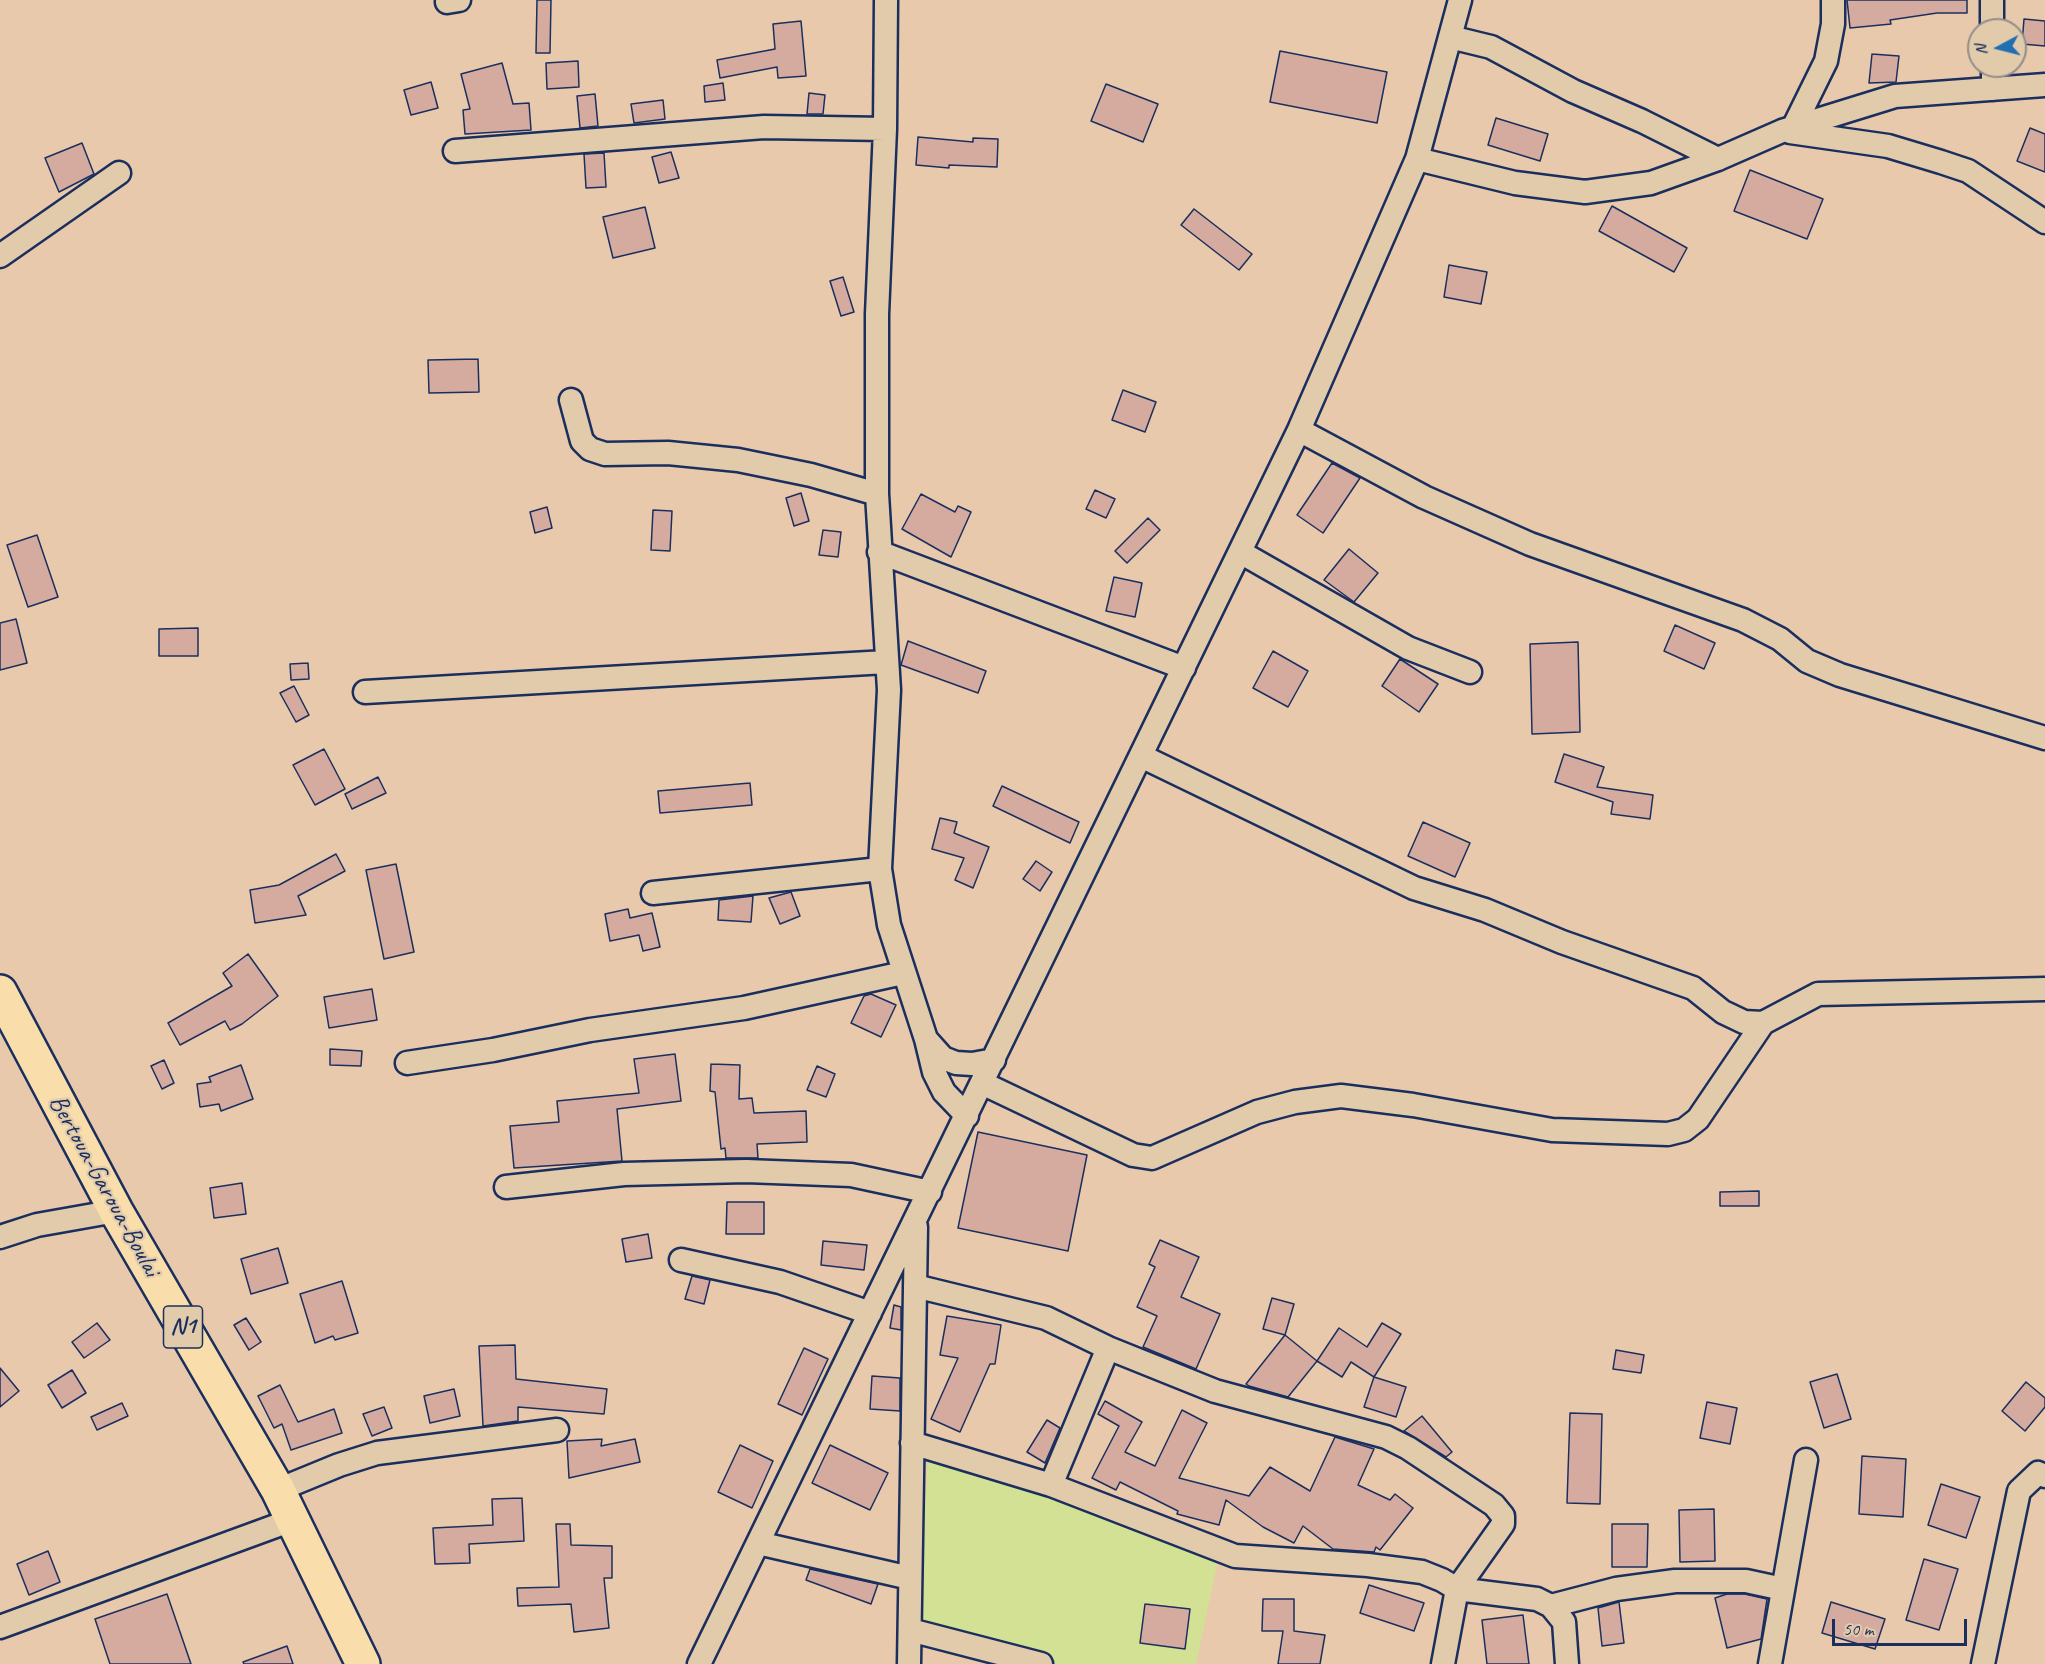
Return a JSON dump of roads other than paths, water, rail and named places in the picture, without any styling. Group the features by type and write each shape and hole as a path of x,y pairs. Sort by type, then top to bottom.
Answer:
{"highway":[{"name":"Bertoua-Garoua-Boulai","path":"0,992 116,1211 278,1490 363,1664"}],"street":[{"path":"886,0 885,129 877,314 877,494 888,720 882,794 880,869 889,925 926,1039 934,1072 944,1092 967,1116"},
{"path":"699,1664 1299,430 1417,159 1458,0"},
{"path":"1788,130 1826,61 1833,24 1833,0"},
{"path":"1992,0 1992,18"},
{"path":"1450,37 1491,47 1573,92 1642,121 1718,159"},
{"path":"1993,78 1993,89"},
{"path":"1417,159 1515,183 1585,192 1651,183 1788,130 1895,96 2045,85"},
{"path":"455,151 764,127 885,129"},
{"path":"1788,130 1888,146 1968,171 2045,222"},
{"path":"0,256 119,173"},
{"path":"571,400 582,441 590,449 605,454 668,453 738,460 811,475 877,494"},
{"path":"1299,430 1424,498 1530,544 1743,620 1780,639 1807,661 1840,675 2045,738"},
{"path":"879,552 1184,668"},
{"path":"1240,552 1408,648 1470,672"},
{"path":"365,692 886,662"},
{"path":"1141,756 1414,888 1485,910 1562,942 1693,988 1734,1017 1744,1022 1763,1023"},
{"path":"653,893 880,869"},
{"path":"407,1063 493,1050 590,1030 744,1008 903,973"},
{"path":"982,1083 1133,1155 1152,1158 1257,1112 1295,1102 1341,1096 1413,1105 1551,1130 1668,1134 1684,1130 1698,1119 1763,1023 1818,994 2045,989"},
{"path":"926,1039 943,1058 956,1063 972,1064 994,1060"},
{"path":"506,1187 624,1174 746,1171 851,1175 930,1192"},
{"path":"0,1237 37,1225 116,1211"},
{"path":"909,1664 916,1220"},
{"path":"681,1260 780,1282 870,1313"},
{"path":"915,1286 1046,1318 1108,1348 1215,1391 1386,1437 1408,1448 1494,1505 1503,1516 1503,1524 1457,1589 1443,1664"},
{"path":"1051,1485 1108,1348"},
{"path":"278,1490 339,1465 377,1454 556,1430"},
{"path":"912,1443 1051,1485 1235,1556 1368,1565 1422,1572 1457,1589 1537,1599 1551,1606 1564,1622 1567,1664"},
{"path":"1770,1664 1806,1460"},
{"path":"1983,1664 2019,1491 2038,1473 2045,1476"},
{"path":"0,1628 292,1520"},
{"path":"758,1543 910,1578"},
{"path":"1551,1606 1616,1588 1675,1581 1746,1581 1783,1588"},
{"path":"910,1630 1041,1664"}]}
